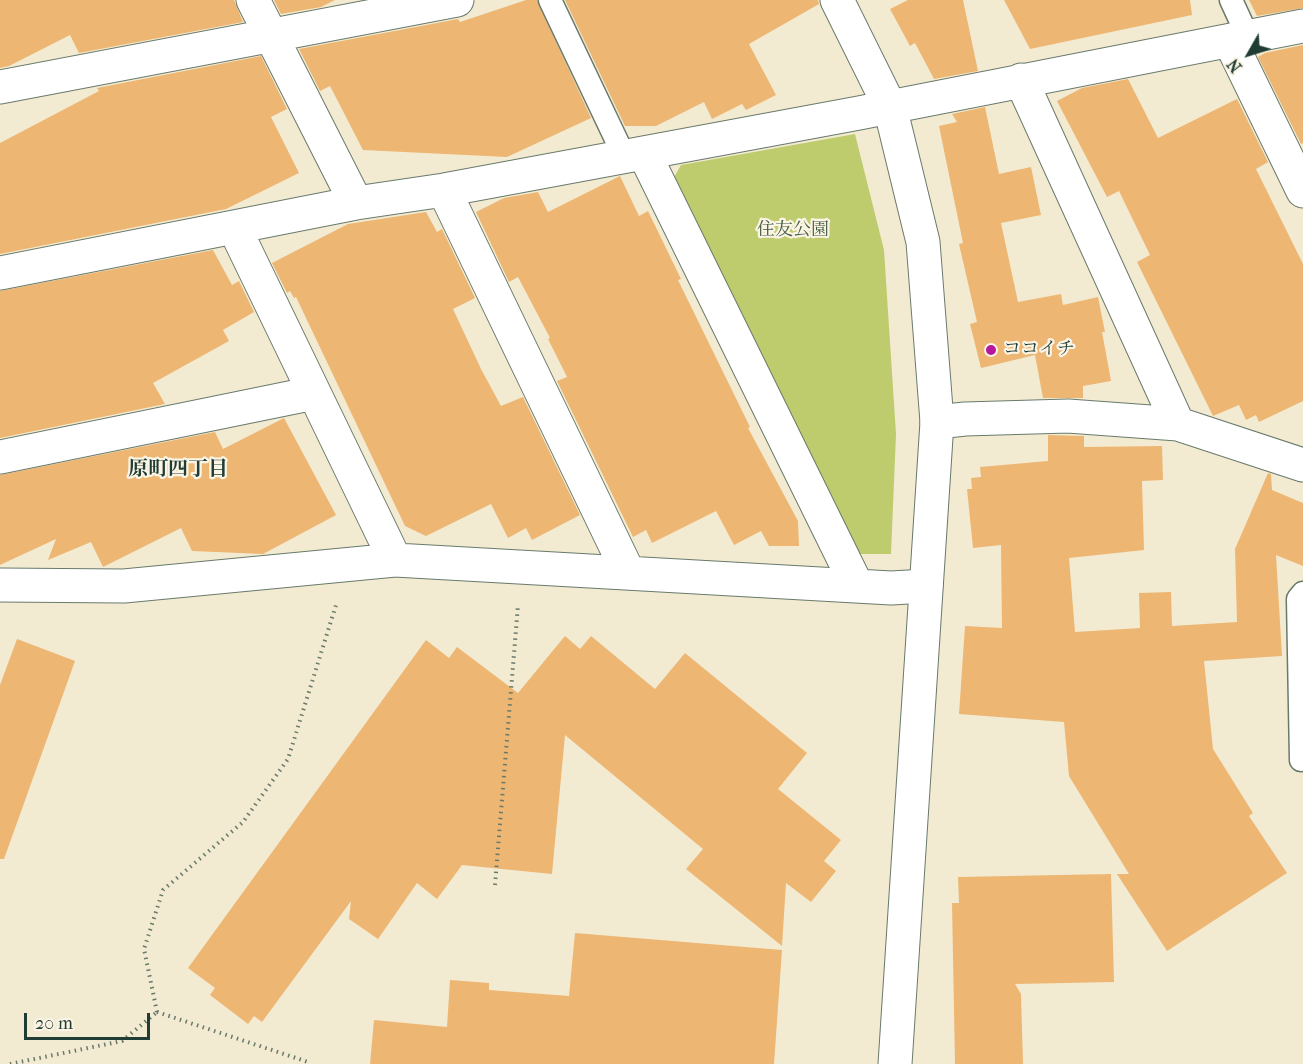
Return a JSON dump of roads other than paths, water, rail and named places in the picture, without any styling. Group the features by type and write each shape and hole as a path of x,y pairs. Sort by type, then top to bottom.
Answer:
{"street":[{"path":"253,0 356,203"},
{"path":"0,87 458,0"},
{"path":"837,0 890,106 923,242 937,422 895,1064"},
{"path":"0,273 356,203 444,190 634,155 1303,26"},
{"path":"1239,39 1303,191"},
{"path":"1021,80 1178,424"},
{"path":"634,155 857,585"},
{"path":"444,190 628,572"},
{"path":"234,227 395,560"},
{"path":"0,457 314,393"},
{"path":"937,422 1068,416 1178,424 1303,465"},
{"path":"0,585 124,586 395,560 891,588 926,586"}],"lane":[{"path":"550,0 634,155"},
{"path":"1231,0 1239,39"},
{"path":"1302,601 1302,760"}],"place":[{"name":"ココイチ","path":"991,350"}],"district":[{"name":"原町四丁目","path":"178,470"}],"park label":[{"name":"住友公園","path":"793,231"}]}
